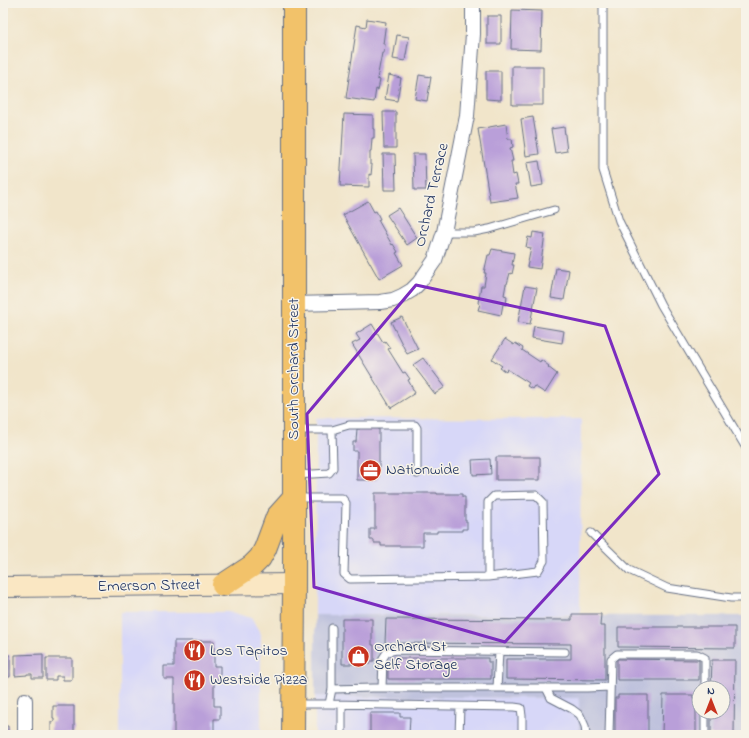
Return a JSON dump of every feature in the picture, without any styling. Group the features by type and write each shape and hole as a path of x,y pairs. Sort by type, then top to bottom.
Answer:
{"main road":[{"name":"South Orchard Street","path":"293,735 294,3"},
{"path":"223,585 252,566 260,558 266,549 277,517 294,498"},
{"name":"Emerson Street","path":"3,587 294,584"}],"street":[{"name":"Orchard Terrace","path":"293,304 380,302 393,300 412,290 419,283 435,260 444,232 467,116 474,34 474,3"},
{"path":"25,700 25,735"}],"lane":[{"path":"603,3 603,170 619,221 661,305 746,448"},
{"path":"444,232 474,232 554,210"},
{"path":"294,430 332,430 350,424 415,424 417,428 417,474"},
{"path":"294,475 330,473 333,468 332,430"},
{"path":"294,498 342,498 346,503 344,574 350,579 488,577 538,572 544,561 543,502 536,495 494,496 488,502 488,577"},
{"path":"592,533 629,570 667,588 731,598 746,598"},
{"path":"329,704 332,689 332,628"},
{"path":"382,688 383,658 387,652 396,650 564,652"},
{"path":"497,688 498,652"},
{"path":"609,735 611,659 617,654 697,654 705,658 705,680"},
{"path":"332,689 610,687"},
{"path":"546,688 551,698 580,715 585,726 586,735"},
{"path":"293,704 521,708 522,735"},
{"path":"342,705 342,735"},
{"path":"460,706 460,735"},
{"path":"705,720 705,735"}],"highlighted area":[{"path":"416,285 605,326 659,474 505,642 314,587 307,414"}],"shaded area":[{"path":"316,418 581,419 580,615 315,615"},
{"path":"120,612 231,612 251,618 261,634 261,735 120,735"},
{"path":"315,615 746,616 746,735 579,735 579,698 315,696"},
{"path":"315,696 579,698 579,735 315,735"}],"building":[{"path":"512,10 542,11 541,50 511,49"},
{"path":"487,16 501,16 501,44 487,44"},
{"path":"367,19 386,22 383,44 385,44 384,53 382,53 377,79 380,80 378,90 376,89 374,102 346,98 357,25 366,27"},
{"path":"397,35 409,37 405,61 393,59"},
{"path":"512,66 543,66 543,105 512,105"},
{"path":"486,71 501,71 501,100 486,99"},
{"path":"389,75 401,78 397,101 385,99"},
{"path":"419,75 431,77 427,101 415,99"},
{"path":"383,112 396,112 396,148 384,148"},
{"path":"344,114 373,115 374,138 372,138 370,151 370,165 372,165 371,175 369,174 369,187 340,186"},
{"path":"533,117 539,154 526,156 521,119"},
{"path":"506,124 508,139 512,139 513,147 510,148 513,161 511,161 513,175 516,174 518,184 515,184 518,198 490,202 478,129"},
{"path":"564,127 567,151 555,153 551,129"},
{"path":"383,154 395,154 396,190 384,190"},
{"path":"413,154 425,154 426,190 414,190"},
{"path":"539,161 543,185 531,187 527,163"},
{"path":"368,201 374,212 376,211 380,219 378,220 392,245 393,244 398,252 396,253 403,265 379,279 343,215"},
{"path":"398,208 417,238 407,245 387,215"},
{"path":"533,232 545,234 540,269 527,267 531,248 526,247 528,237 532,238"},
{"path":"492,249 514,253 512,274 510,273 504,295 507,296 506,305 503,304 501,315 478,310 480,304 478,303 481,286 484,286 486,273 484,273 488,255 490,255"},
{"path":"556,268 569,270 564,300 551,298"},
{"path":"525,286 537,288 530,324 518,322"},
{"path":"402,317 418,349 407,354 391,322"},
{"path":"372,324 383,342 385,341 390,348 388,349 403,373 405,372 410,379 408,380 415,393 391,408 352,344 360,340 356,334"},
{"path":"534,326 564,331 562,343 532,338"},
{"path":"505,339 514,345 515,343 523,348 522,350 540,362 541,360 557,374 545,393 534,386 532,389 527,386 529,383 507,369 506,372 500,368 502,366 492,359"},
{"path":"423,358 445,387 435,394 413,365"},
{"path":"360,427 377,427 377,429 379,429 379,477 377,477 377,480 357,480 357,451 353,451 353,442 356,442 357,429 360,429"},
{"path":"496,457 540,457 540,480 496,480"},
{"path":"490,459 491,474 473,475 472,460"},
{"path":"375,493 462,494 462,497 465,497 465,521 467,521 467,529 462,529 462,531 437,531 437,533 423,533 423,546 381,546 381,543 374,543 374,540 370,540 370,529 375,529"},
{"path":"572,614 601,614 600,626 605,626 605,680 506,679 506,659 571,659 571,644 385,643 386,619 572,620"},
{"path":"342,619 372,619 372,645 374,645 374,661 370,661 370,664 342,664"},
{"path":"618,627 735,627 735,648 618,647"},
{"path":"174,641 214,641 214,666 220,666 220,679 214,679 214,706 220,706 220,719 214,719 214,735 174,735 174,679 164,679 164,666 174,666"},
{"path":"43,654 43,678 32,678 32,674 15,676 15,655"},
{"path":"3,655 10,655 10,677 3,677"},
{"path":"46,658 72,658 72,680 63,680 63,676 56,676 56,680 46,680"},
{"path":"392,658 488,658 488,662 491,662 491,679 388,679 388,662 392,662"},
{"path":"617,659 699,660 699,680 617,680"},
{"path":"712,660 735,660 734,735 711,735 711,720 731,720 731,680 711,680"},
{"path":"618,695 648,695 648,735 615,735 615,698 618,698"},
{"path":"663,695 691,695 691,720 696,720 696,735 662,735"},
{"path":"53,706 74,706 74,733 51,733 51,722 54,722"},
{"path":"370,713 400,713 400,717 410,717 409,735 370,735"},
{"path":"3,716 5,716 5,726 8,726 8,735 3,735"}],"place":[{"name":"Nationwide","path":"370,470"},
{"name":"Los Tapitos","path":"194,651"},
{"name":"Orchard St Self Storage","path":"358,656"},
{"name":"Westside Pizza","path":"194,680"}]}
